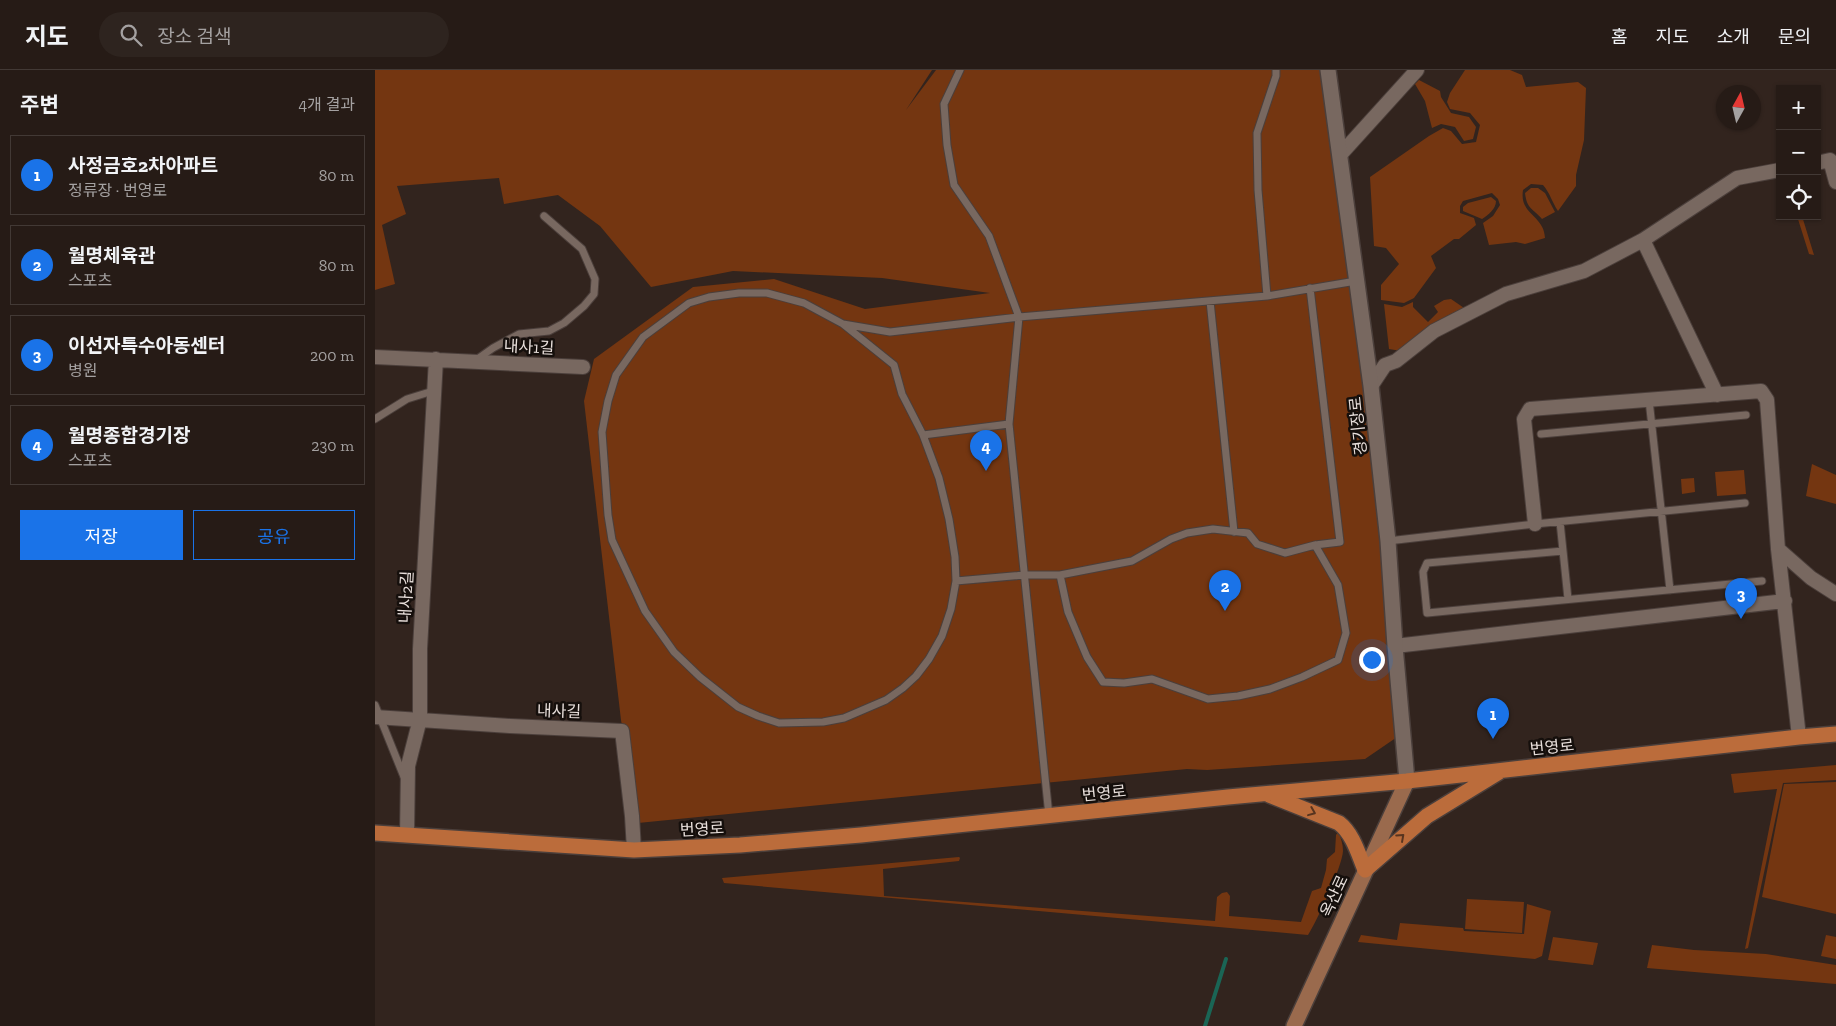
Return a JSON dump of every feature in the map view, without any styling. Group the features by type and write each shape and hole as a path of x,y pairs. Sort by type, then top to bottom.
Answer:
{"main road":[{"name":"번영로","path":"375,833 634,850 740,845 861,835 1407,780 1799,736 1836,734"},
{"path":"1267,794 1339,823 1346,828 1365,870 1427,816 1503,770"},
{"name":"옥산로","path":"1294,1026 1407,780"}],"street":[{"name":"경기장로","path":"1328,70 1371,386 1388,541 1407,780"},
{"path":"1340,155 1417,70"},
{"path":"1821,162 1830,160 1836,182"},
{"path":"1371,386 1385,365 1396,361 1434,331 1506,294 1584,271 1643,240 1737,178 1776,171"},
{"path":"1643,240 1717,394"},
{"name":"내사1길","path":"375,357 583,368"},
{"name":"내사2길","path":"407,835 408,766 420,719 420,649 436,359"},
{"path":"1535,524 1524,419 1531,409 1761,391 1767,400 1778,548 1799,736"},
{"path":"1778,548 1811,578 1836,594"},
{"path":"1395,646 1785,601"},
{"name":"내사길","path":"377,713 420,719 510,726 622,731 633,816 634,850"}],"lane":[{"path":"961,70 944,104 947,145 954,185 989,236 1019,318 1009,424 1049,816"},
{"path":"1267,296 1258,190 1257,133 1276,76 1276,70"},
{"name":"내사1길","path":"473,362 493,348 519,334 549,331 564,323 584,306 594,294 595,279 582,249 544,216"},
{"path":"843,324 890,332 1019,318 1267,296 1357,280"},
{"path":"956,581 1025,575 1060,575 1132,561 1171,539 1187,533 1213,529 1248,533 1257,544 1285,553 1315,544 1340,542 1310,288"},
{"path":"739,293 767,293 804,303 843,324 893,365 902,394 923,435 939,478 949,519 955,557 956,581 951,610 942,636 929,659 916,676 903,688 886,700 844,718 823,722 779,723 738,707 687,666 674,652 645,611 612,540 608,515 602,432 608,400 616,375 643,337 689,303 709,297 739,293"},
{"path":"1210,300 1234,532"},
{"path":"375,419 407,399 433,391"},
{"path":"1649,400 1669,590"},
{"path":"1541,434 1746,415"},
{"path":"923,435 1009,424"},
{"path":"1388,541 1745,503"},
{"path":"1559,522 1568,599"},
{"path":"1060,575 1068,612 1087,656 1103,682 1124,683 1152,679 1208,699 1226,697 1270,689 1302,677 1338,660 1346,633 1338,585 1315,544"},
{"path":"1563,551 1427,563 1423,572 1427,613 1762,581"},
{"path":"377,713 407,784"}],"shaded area":[{"path":"375,70 932,70 906,110 936,70 1328,70 1403,733 1365,759 1207,770 1187,769 638,823 621,720 584,401 594,359 693,287 774,279 865,309 990,293 882,278 733,271 651,287 600,226 558,195 504,204 499,178 397,186 406,214 382,225 395,284 375,290"},
{"path":"1465,70 1510,70 1522,75 1526,87 1578,82 1586,88 1584,140 1576,175 1576,186 1558,211 1543,185 1531,184 1523,190 1525,205 1541,224 1545,238 1525,244 1516,242 1489,245 1483,223 1493,216 1500,205 1498,199 1492,193 1463,201 1460,206 1460,213 1474,218 1476,225 1459,239 1454,239 1431,256 1436,268 1414,298 1404,303 1381,300 1381,285 1399,264 1386,248 1374,246 1370,177 1443,128 1451,131 1462,144 1476,142 1480,125 1470,113 1450,109 1447,102 1450,93"},
{"path":"1419,80 1440,91 1441,97 1451,113 1469,117 1476,127 1473,139 1464,141 1455,127 1441,124 1432,128 1425,101 1415,84"},
{"path":"1531,188 1538,188 1545,193 1555,212 1542,219 1531,208 1527,203 1525,193"},
{"path":"1491,197 1496,201 1495,207 1482,219 1463,211 1463,207 1468,203"},
{"path":"1798,220 1803,220 1814,255 1809,254"},
{"path":"1451,299 1467,310 1401,351 1389,349 1384,304 1402,307 1413,302 1413,307 1428,322 1438,312 1434,306 1444,300"},
{"path":"1812,464 1836,475 1836,504 1806,496"},
{"path":"1744,470 1746,494 1717,496 1715,472"},
{"path":"1694,478 1695,492 1682,494 1681,479"},
{"path":"1836,765 1836,780 1783,783 1748,948 1745,949 1777,789 1734,793 1731,774"},
{"path":"1836,782 1836,914 1762,897 1784,784"},
{"path":"1338,832 1343,846 1342,859 1329,894 1308,935 724,883 722,878 959,857 959,861 883,869 884,896 1215,921 1217,897 1227,892 1230,896 1229,916 1301,922 1312,891 1321,888 1327,859 1335,852 1336,835"},
{"path":"1467,899 1524,902 1522,933 1465,929"},
{"path":"1527,904 1551,911 1542,956 1535,959 1358,942 1361,935 1397,940 1400,923 1463,928 1464,931 1524,934"},
{"path":"1826,935 1836,937 1836,959 1821,956"},
{"path":"1553,937 1598,943 1593,965 1548,960"},
{"path":"1652,945 1694,950 1766,954 1836,965 1836,984 1647,968"}],"waterway":[{"path":"1205,1026 1226,959"}],"place":[{"name":"월명종합경기장","path":"986,471"},
{"name":"월명체육관","path":"1225,611"},
{"name":"이선자특수아동센터","path":"1741,619"},
{"name":"사정금호2차아파트","path":"1493,739"}]}
